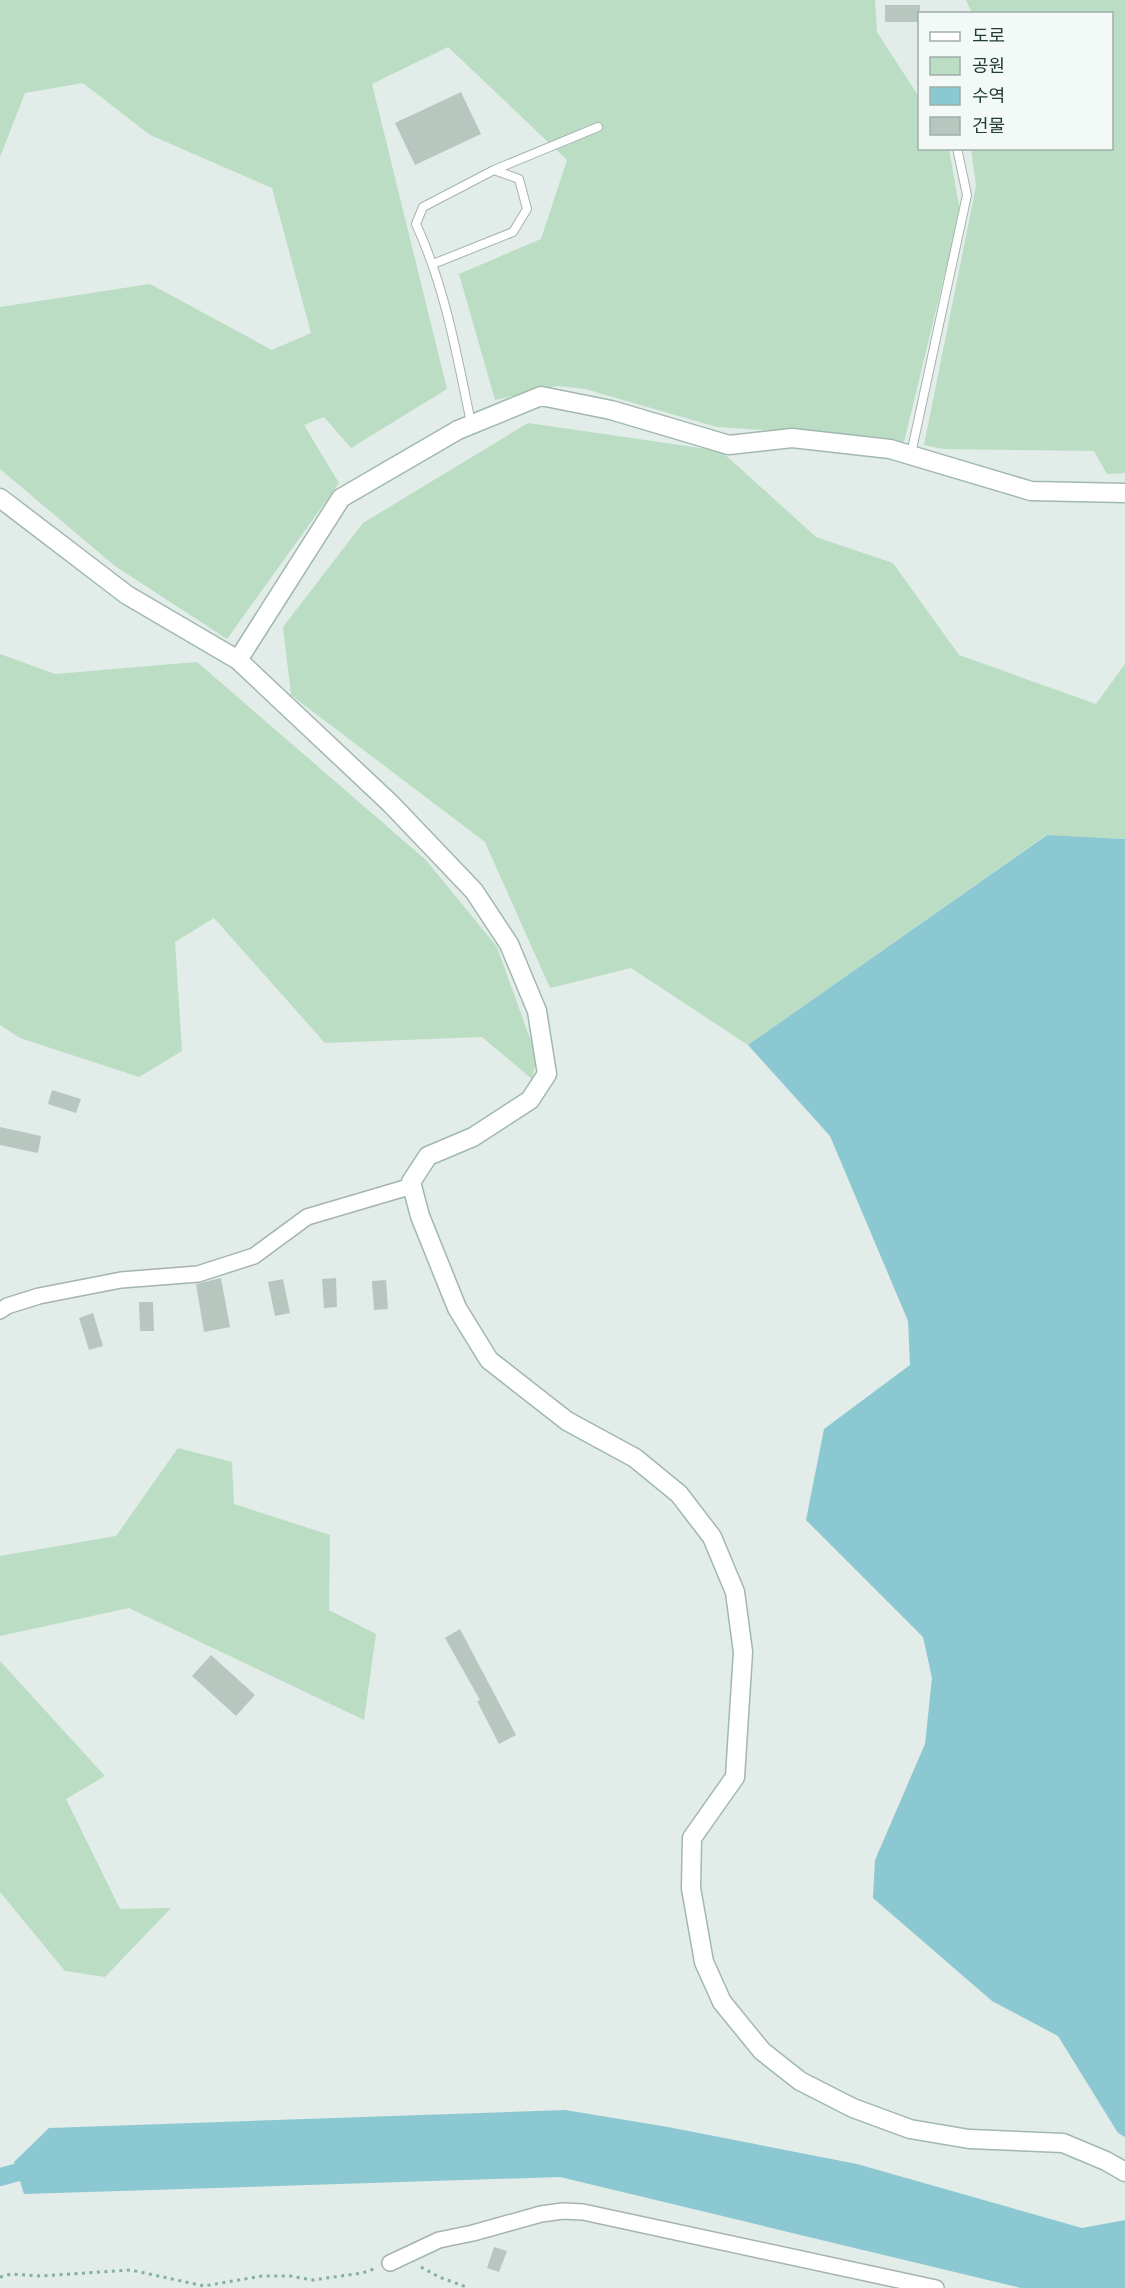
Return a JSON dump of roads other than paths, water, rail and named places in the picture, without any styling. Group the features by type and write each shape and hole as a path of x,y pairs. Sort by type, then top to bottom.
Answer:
{"street":[{"path":"238,660 341,498 458,430 541,396 612,410 729,445 792,438 890,449 1031,491 1125,493"},
{"path":"0,498 127,595 238,660 391,804 474,891 509,944 537,1011 547,1074 530,1100 473,1137 428,1156 411,1182 420,1216 456,1308 489,1360 567,1421 635,1458 679,1494 712,1537 735,1592 743,1652 735,1777 692,1838 692,1888 704,1962 722,2002 762,2051 800,2081 853,2108 910,2129 969,2139 1063,2143 1106,2161 1125,2172"},
{"path":"0,1311 7,1306 39,1296 120,1280 198,1274 254,1257 307,1217 412,1186"},
{"path":"390,2263 439,2240 541,2214 564,2211 594,2214 936,2288"}],"lane":[{"path":"472,424 448,314 433,264 416,224 423,207 494,170 598,127"},
{"path":"911,455 968,195 957,150"},
{"path":"433,264 513,232 527,208 519,179 494,170"}],"water":[{"path":"1047,835 1125,839 1125,2137 1118,2133 1058,2036 992,2001 873,1898 875,1860 925,1744 932,1678 923,1637 806,1520 824,1429 910,1365 908,1321 830,1136 748,1045"},
{"path":"565,2110 668,2127 857,2164 1082,2228 1125,2220 1125,2288 1021,2288 560,2177 24,2194 14,2162 49,2128"}],"waterway":[{"path":"0,2177 40,2166"}]}
